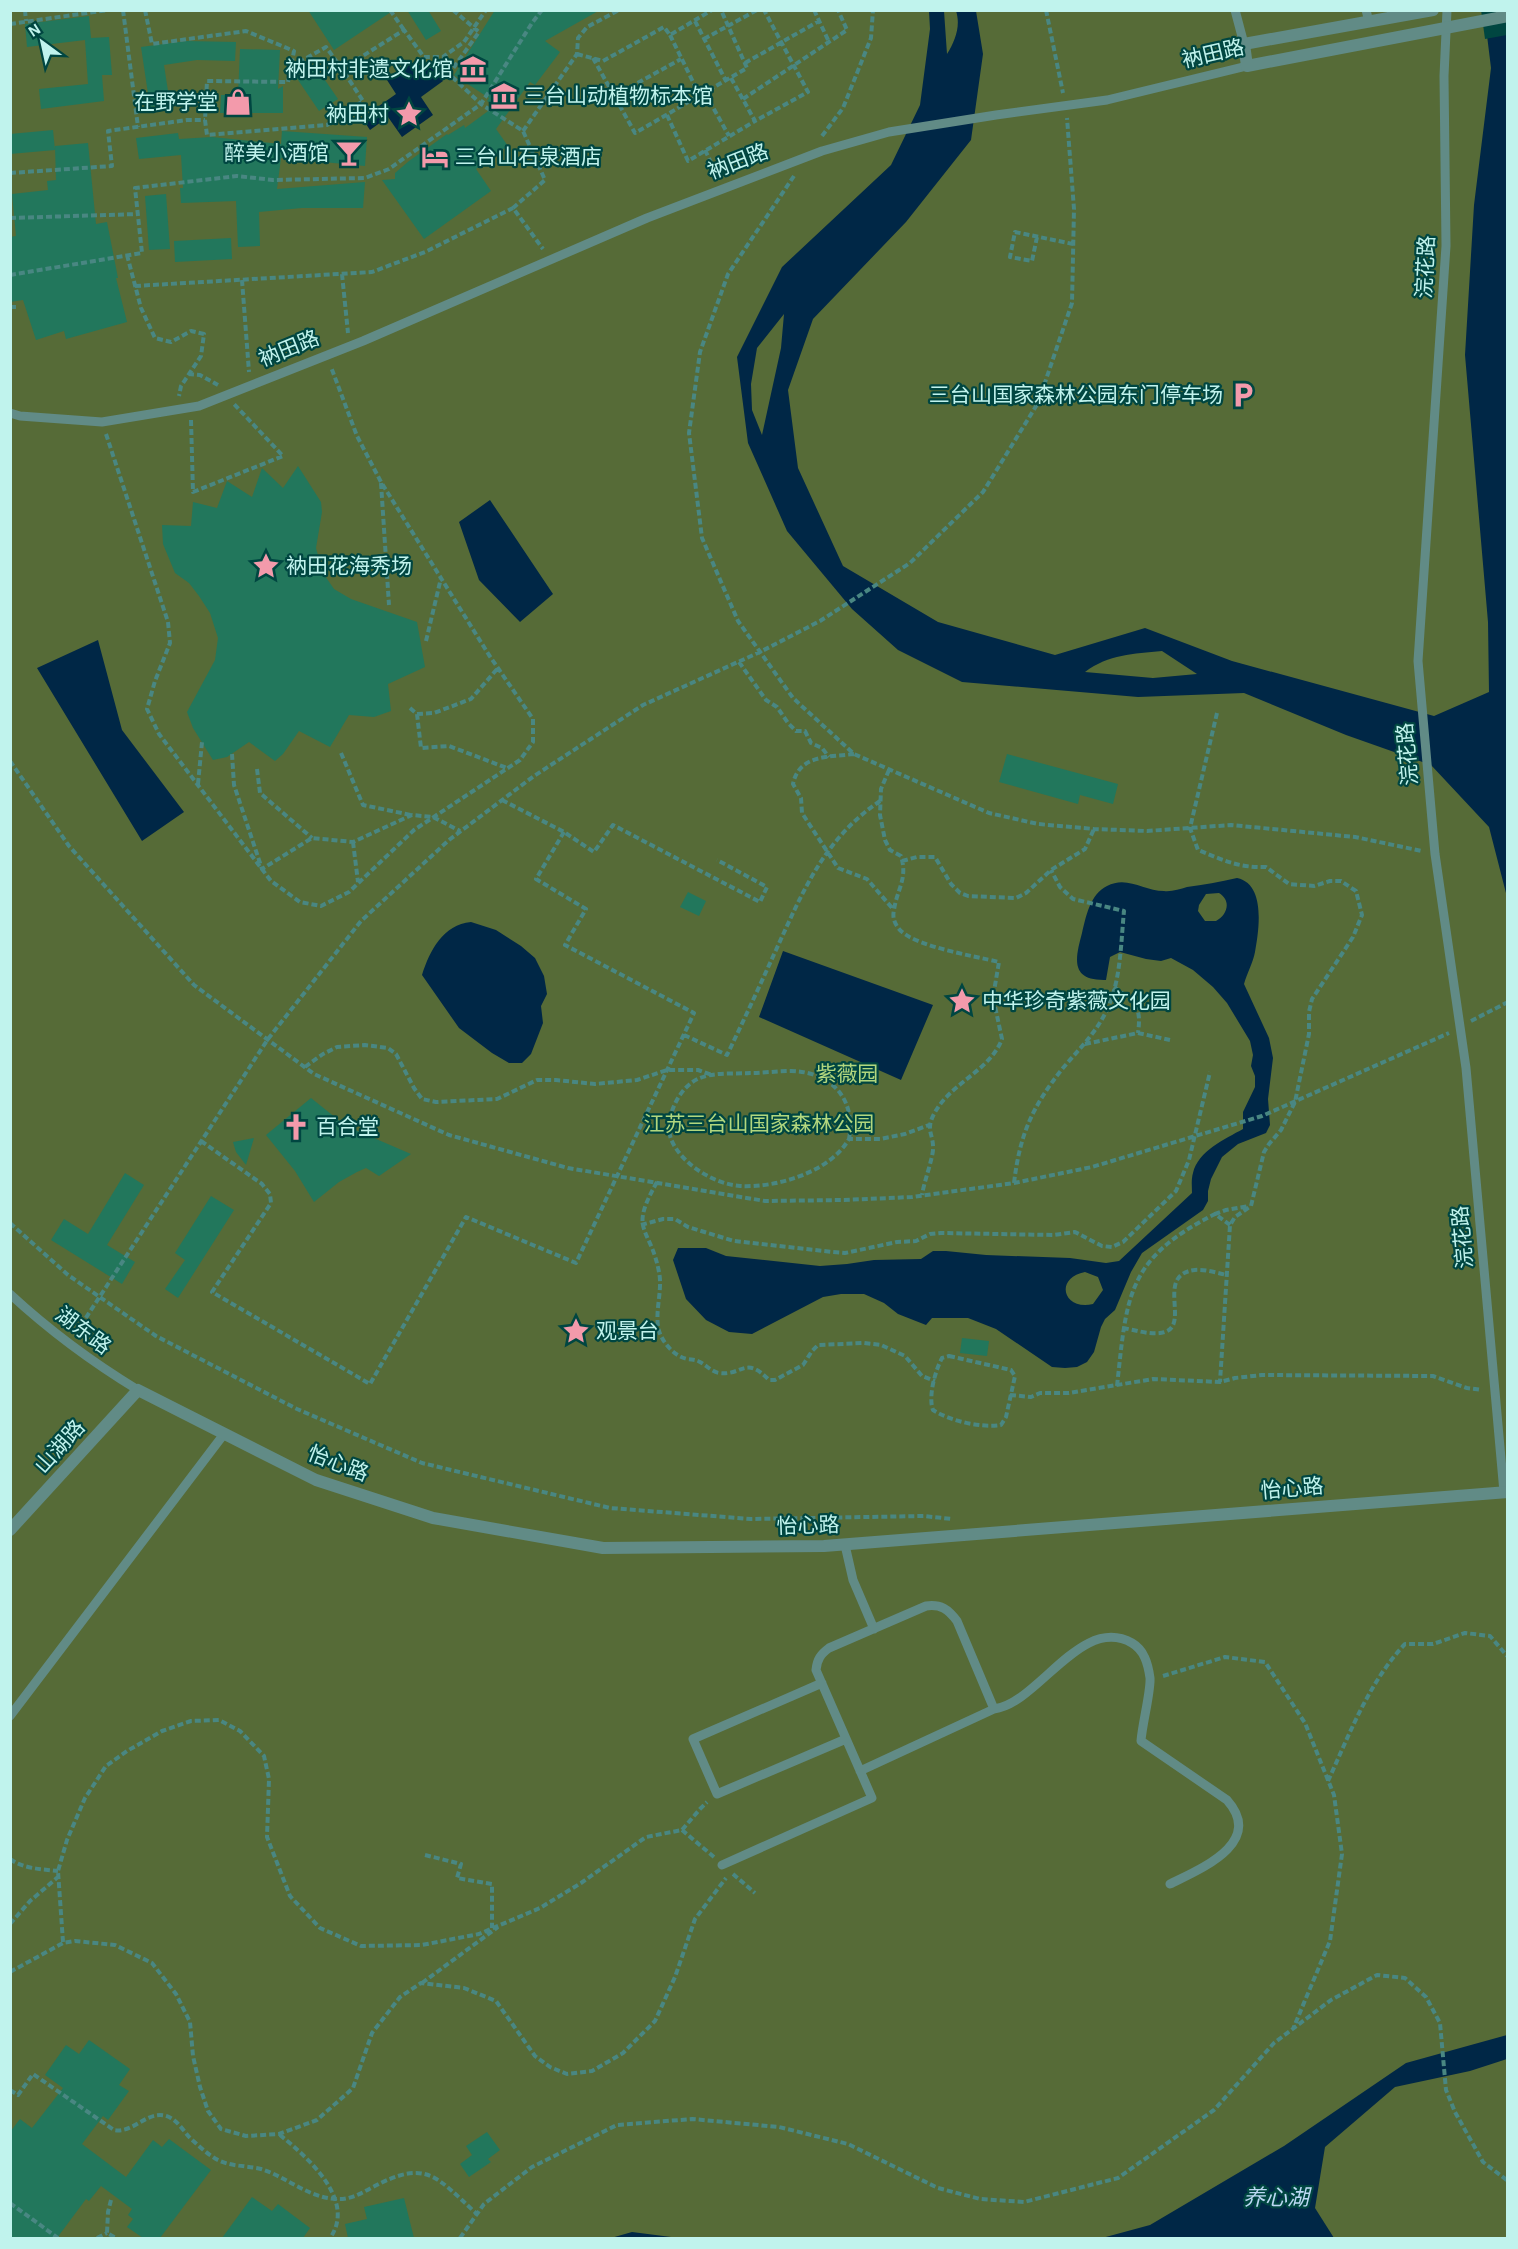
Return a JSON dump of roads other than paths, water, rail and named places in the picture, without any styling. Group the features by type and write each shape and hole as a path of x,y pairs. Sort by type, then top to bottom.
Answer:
{"street":[{"name":"衲田路","path":"1244,44 1367,16 1433,10"},
{"name":"衲田路","path":"1247,66 1508,16"},
{"path":"1244,44 1247,66"},
{"name":"怡心路","path":"138,1390 316,1480 433,1518 603,1548 845,1545 1506,1492"},
{"name":"山湖路","path":"10,1530 138,1390"}],"lane":[{"path":"1235,10 1244,44"},
{"name":"浣花路","path":"1448,10 1444,76 1446,246 1418,661 1435,854 1466,1068 1506,1492"},
{"name":"衲田路","path":"10,413 20,416 102,422 191,407 350,346 647,218 807,157 890,132 1107,100 1247,66"},
{"name":"湖东路","path":"10,1294 95,1365 138,1390"},
{"path":"10,1716 224,1434"},
{"path":"845,1545 854,1580 874,1629"},
{"path":"726,1867 872,1798 816,1670 821,1654 829,1648 926,1606 943,1607 951,1613 962,1631 994,1709"},
{"path":"860,1771 994,1709 1012,1704 1084,1645 1101,1638 1118,1638 1128,1641 1138,1646 1144,1654 1150,1679 1141,1741 1227,1800 1239,1822 1233,1844 1225,1852 1216,1860 1170,1884"},
{"path":"822,1683 693,1739 717,1794 846,1739"}],"water":[{"path":"929,11 944,11 947,54 956,33 958,22 956,11 976,11 983,54 971,140 906,222 813,319 788,390 798,468 843,566 938,622 1055,655 1145,628 1232,661 1434,716 1489,692 1488,622 1465,355 1474,205 1491,68 1484,11 1507,11 1507,897 1489,827 1431,765 1346,735 1244,693 1138,697 962,682 898,650 852,609 787,531 748,443 737,357 782,267 891,165 920,105 930,29","holes":["784,314 781,348 762,435 752,410 751,384 757,348","1162,651 1197,674 1153,678 1085,672 1112,658"]},
{"path":"412,63 435,69 443,81 421,97 433,115 402,137 388,117 370,130 362,118 396,94 387,80"},
{"path":"490,500 553,594 520,622 479,580 459,522"},
{"path":"98,640 122,730 184,812 142,841 37,668"},
{"path":"1237,878 1246,882 1253,889 1258,909 1255,952 1244,984 1269,1038 1273,1058 1268,1099 1270,1125 1266,1133 1238,1144 1222,1157 1211,1179 1208,1201 1203,1210 1142,1253 1131,1272 1115,1310 1105,1319 1094,1352 1087,1362 1077,1367 1052,1367 996,1329 968,1318 932,1318 926,1325 898,1314 884,1303 864,1294 823,1297 752,1334 729,1332 706,1320 686,1299 673,1260 678,1248 706,1248 726,1256 820,1266 874,1260 921,1259 933,1251 1070,1258 1106,1263 1119,1261 1192,1193 1193,1173 1200,1158 1213,1146 1243,1129 1243,1112 1255,1087 1255,1076 1251,1066 1253,1055 1250,1041 1227,1003 1193,970 1171,958 1161,961 1120,952 1110,957 1106,980 1086,977 1078,967 1077,960 1087,913 1096,894 1114,883 1122,882 1173,891","holes":["1219,893 1226,900 1225,912 1216,921 1205,921 1198,911 1199,905 1206,894","1085,1272 1098,1277 1103,1290 1093,1304 1083,1305 1069,1299 1066,1287 1075,1275"]},
{"path":"471,922 496,930 521,946 535,958 544,976 547,994 541,1006 543,1023 531,1054 522,1063 509,1063 459,1028 422,975 429,957 445,933 461,924"},
{"path":"783,951 933,1005 901,1080 759,1017"},
{"name":"养心湖","path":"1507,2035 1507,2059 1470,2071 1395,2087 1325,2147 1315,2208 1334,2238 1102,2238 1150,2225 1284,2146 1406,2063"},
{"path":"632,2232 679,2238 611,2238"}],"place":[{"name":"衲田村非遗文化馆","path":"473,69"},
{"name":"三台山动植物标本馆","path":"504,96"},
{"name":"在野学堂","path":"238,102"},
{"name":"衲田村","path":"409,114"},
{"name":"醉美小酒馆","path":"349,153"},
{"name":"三台山石泉酒店","path":"435,157"},
{"name":"三台山国家森林公园东门停车场","path":"1243,395"},
{"name":"衲田花海秀场","path":"266,566"},
{"name":"中华珍奇紫薇文化园","path":"962,1001"},
{"name":"百合堂","path":"296,1127"},
{"name":"观景台","path":"576,1331"}],"park label":[{"name":"紫薇园","path":"847,1074"},
{"name":"江苏三台山国家森林公园","path":"759,1124"}]}
